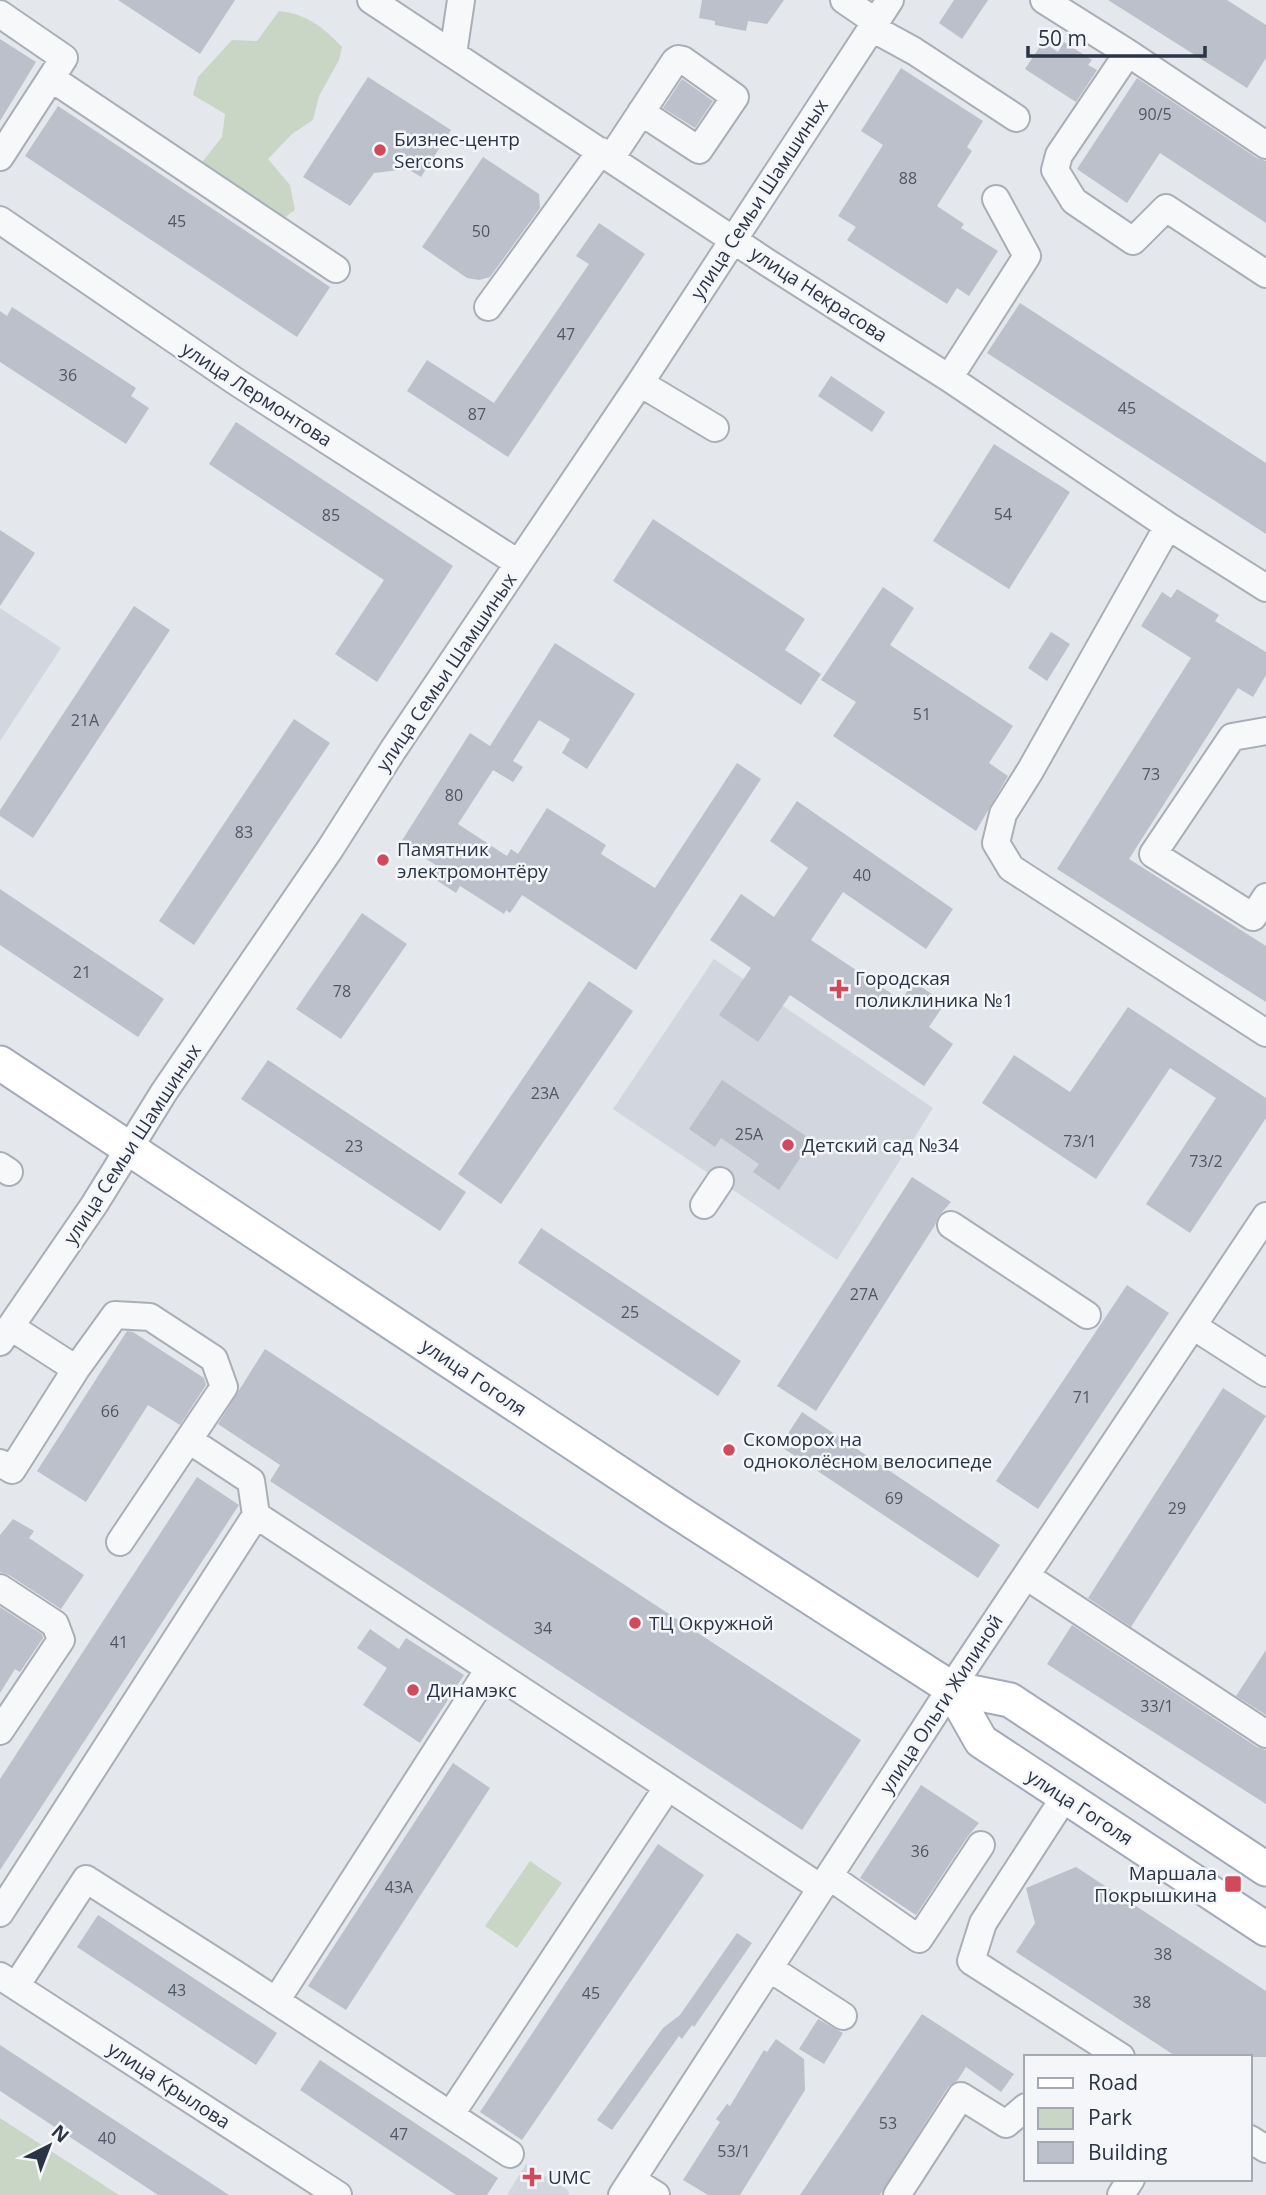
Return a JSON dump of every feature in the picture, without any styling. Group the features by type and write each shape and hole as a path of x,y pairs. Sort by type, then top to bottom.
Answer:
{"main road":[{"name":"улица Гоголя","path":"0,1063 673,1509 951,1688 1010,1700 1266,1869"},
{"name":"улица Гоголя","path":"951,1688 981,1741 1266,1929"}],"street":[{"name":"улица Некрасова","path":"371,0 1266,588"},
{"path":"453,54 461,0"},
{"path":"844,0 879,16 915,51 1016,118"},
{"path":"1044,0 1266,145"},
{"path":"0,14 64,58 0,157"},
{"name":"улица Семьи Шамшиных","path":"5,1334 94,1205 128,1147 330,849 879,16"},
{"path":"1128,53 1059,155 1055,170 1074,201 1133,241 1166,208 1266,274"},
{"path":"51,78 336,269"},
{"path":"488,307 641,112"},
{"path":"949,378 1027,256 996,199"},
{"name":"улица Лермонтова","path":"4,232 518,563"},
{"path":"639,383 715,428"},
{"path":"1168,526 1003,814 996,843 1011,868 1266,1033"},
{"path":"1266,731 1232,737 1153,854 1253,917 1266,897"},
{"path":"704,1205 720,1181"},
{"name":"улица Ольги Жилиной","path":"627,2187 951,1688 1266,1216"},
{"path":"951,1225 1087,1315"},
{"path":"0,1462 12,1470 76,1369 115,1315 150,1317 214,1359 224,1387 120,1542"},
{"path":"1193,1326 1266,1373"},
{"path":"5,1334 76,1369"},
{"path":"0,1913 256,1515 251,1481 189,1440"},
{"path":"256,1515 667,1788 919,1939 981,1845"},
{"path":"1026,1576 1266,1734"},
{"path":"0,1588 55,1624 61,1640 0,1731"},
{"path":"275,2001 489,1670"},
{"path":"451,2114 667,1788"},
{"path":"1064,1798 983,1923 971,1961 1118,2055"},
{"path":"8,1981 86,1879 510,2154"},
{"path":"769,1968 843,2016"},
{"name":"улица Крылова","path":"8,1981 331,2193"},
{"path":"897,2195 961,2096 1006,2124 1024,2109"},
{"path":"627,2187 656,2195"}],"shaded area":[{"path":"0,608 61,648 0,741"},
{"name":"Детский сад №34","path":"714,959 933,1108 837,1260 613,1109"},
{"name":"UMC","path":"526,2164 568,2190 569,2195 507,2195"}],"green space":[{"path":"279,11 298,15 314,23 342,47 339,60 319,96 313,120 292,134 268,159 290,185 295,210 274,225 203,177 203,161 222,137 225,114 193,95 198,77 232,40 257,41"},
{"path":"530,1861 562,1883 517,1948 485,1926"},
{"path":"0,2118 119,2195 0,2195"}],"building":[{"path":"118,0 235,0 200,54"},
{"path":"702,0 784,0 767,24 748,21 746,31 715,25 715,21 699,18"},
{"path":"954,0 988,0 962,39 939,23"},
{"path":"1108,0 1227,0 1266,25 1266,58 1247,88"},
{"path":"0,39 36,62 0,121"},
{"path":"1043,42 1058,52 1064,42 1092,60 1088,65 1097,70 1076,102 1025,69"},
{"path":"901,68 983,121 967,147 972,151 937,206 964,224 961,228 998,251 969,296 957,288 947,304 847,240 856,227 838,216 883,145 861,131"},
{"name":"Бизнес-центр Sercons","path":"368,77 451,130 421,177 408,169 374,173 350,206 303,177"},
{"path":"1137,78 1257,158 1266,161 1266,223 1160,153 1127,203 1077,169"},
{"path":"682,79 713,101 695,128 663,108"},
{"path":"58,106 330,287 297,337 25,156"},
{"path":"483,157 539,194 540,208 490,277 479,280 467,278 422,247"},
{"path":"599,223 645,254 508,457 407,391 427,360 494,403 589,264 576,256"},
{"path":"1020,303 1266,463 1266,534 987,353"},
{"path":"12,307 136,388 131,396 149,408 126,444 0,362 0,311 7,316"},
{"path":"831,376 885,412 872,432 818,396"},
{"path":"236,422 453,566 377,682 335,654 384,580 209,464"},
{"path":"994,444 1070,492 1009,589 933,541"},
{"path":"653,519 805,619 785,650 821,674 801,705 613,581"},
{"path":"0,530 35,553 0,606"},
{"path":"883,587 914,608 890,645 1013,726 989,763 1008,776 976,831 833,736 856,702 821,680"},
{"path":"1177,589 1219,615 1215,621 1266,652 1266,675 1253,697 1238,688 1129,859 1266,946 1266,1002 1057,869 1191,658 1141,626 1162,592 1171,598"},
{"path":"134,606 170,630 33,838 0,816 0,810"},
{"path":"1051,632 1070,644 1047,681 1028,668"},
{"path":"555,643 635,694 587,769 562,753 570,739 539,720 513,761 523,767 513,782 493,770 458,824 507,856 511,849 518,854 547,808 606,845 601,854 655,888 737,763 761,779 636,970 522,895 510,913 506,910 504,914 460,886 456,893 430,876 437,866 401,842 470,733 490,746"},
{"path":"294,719 330,743 194,945 159,921"},
{"path":"797,801 953,909 926,949 843,892 811,940 901,1000 914,982 945,1003 929,1027 953,1044 924,1086 790,995 758,1042 719,1015 751,968 710,940 741,894 774,917 808,868 770,841"},
{"path":"0,889 164,999 138,1037 0,945"},
{"path":"362,913 407,944 341,1039 296,1009"},
{"path":"589,981 633,1011 501,1204 458,1174"},
{"path":"1128,1007 1266,1098 1266,1118 1190,1233 1146,1204 1216,1098 1170,1068 1096,1179 982,1103 1014,1055 1070,1092"},
{"path":"268,1060 466,1192 440,1231 241,1099"},
{"path":"722,1080 812,1140 779,1190 753,1172 759,1164 721,1138 715,1147 689,1129"},
{"path":"912,1177 951,1202 938,1217 816,1411 777,1386"},
{"path":"541,1228 741,1361 718,1396 518,1263"},
{"path":"1127,1285 1169,1313 1038,1509 996,1481"},
{"path":"127,1331 133,1332 204,1378 206,1385 180,1425 148,1405 86,1502 37,1471"},
{"name":"ТЦ Окружной","path":"265,1349 861,1740 802,1830 270,1481 280,1465 218,1424"},
{"path":"1223,1388 1266,1416 1131,1627 1088,1598"},
{"path":"802,1412 1000,1545 978,1578 780,1446"},
{"path":"197,1477 239,1505 0,1870 0,1779"},
{"path":"13,1519 34,1531 29,1538 84,1575 61,1609 9,1575 0,1572 0,1535"},
{"path":"0,1607 42,1634 43,1638 20,1672 15,1669 0,1693"},
{"path":"1072,1625 1257,1747 1266,1750 1266,1804 1047,1664"},
{"name":"Динамэкс","path":"370,1629 399,1649 406,1638 464,1675 420,1743 363,1705 387,1668 357,1648"},
{"path":"1266,1650 1266,1715 1236,1696"},
{"path":"453,1763 490,1788 346,2010 308,1986"},
{"path":"921,1785 979,1823 916,1915 860,1878"},
{"path":"658,1844 704,1875 522,2140 480,2112"},
{"path":"1076,1867 1266,1991 1266,2057 1174,2055 1016,1952 1035,1923 1026,1888"},
{"path":"98,1915 277,2033 256,2065 77,1947"},
{"path":"737,1933 752,1943 694,2027 692,2025 682,2039 679,2036 612,2130 597,2120 663,2028 680,2015"},
{"path":"922,2014 1014,2074 1001,2092 966,2067 957,2081 948,2087 880,2195 800,2195"},
{"path":"818,2019 843,2033 824,2064 799,2049"},
{"path":"776,2039 804,2059 805,2090 740,2195 708,2195 683,2180 720,2122 716,2119 727,2104 730,2106 764,2050 767,2052"},
{"path":"0,2045 229,2195 158,2195 0,2091"},
{"path":"320,2060 498,2178 487,2195 456,2195 300,2090"}],"place":[{"name":"Бизнес-центр Sercons","path":"380,150"},
{"name":"Памятник электромонтёру","path":"383,860"},
{"name":"Городская поликлиника №1","path":"839,989"},
{"name":"Детский сад №34","path":"788,1145"},
{"name":"Скоморох на одноколёсном велосипеде","path":"729,1450"},
{"name":"ТЦ Окружной","path":"635,1623"},
{"name":"Динамэкс","path":"413,1690"},
{"name":"Маршала Покрышкина","path":"1233,1884"},
{"name":"UMC","path":"532,2177"}]}
